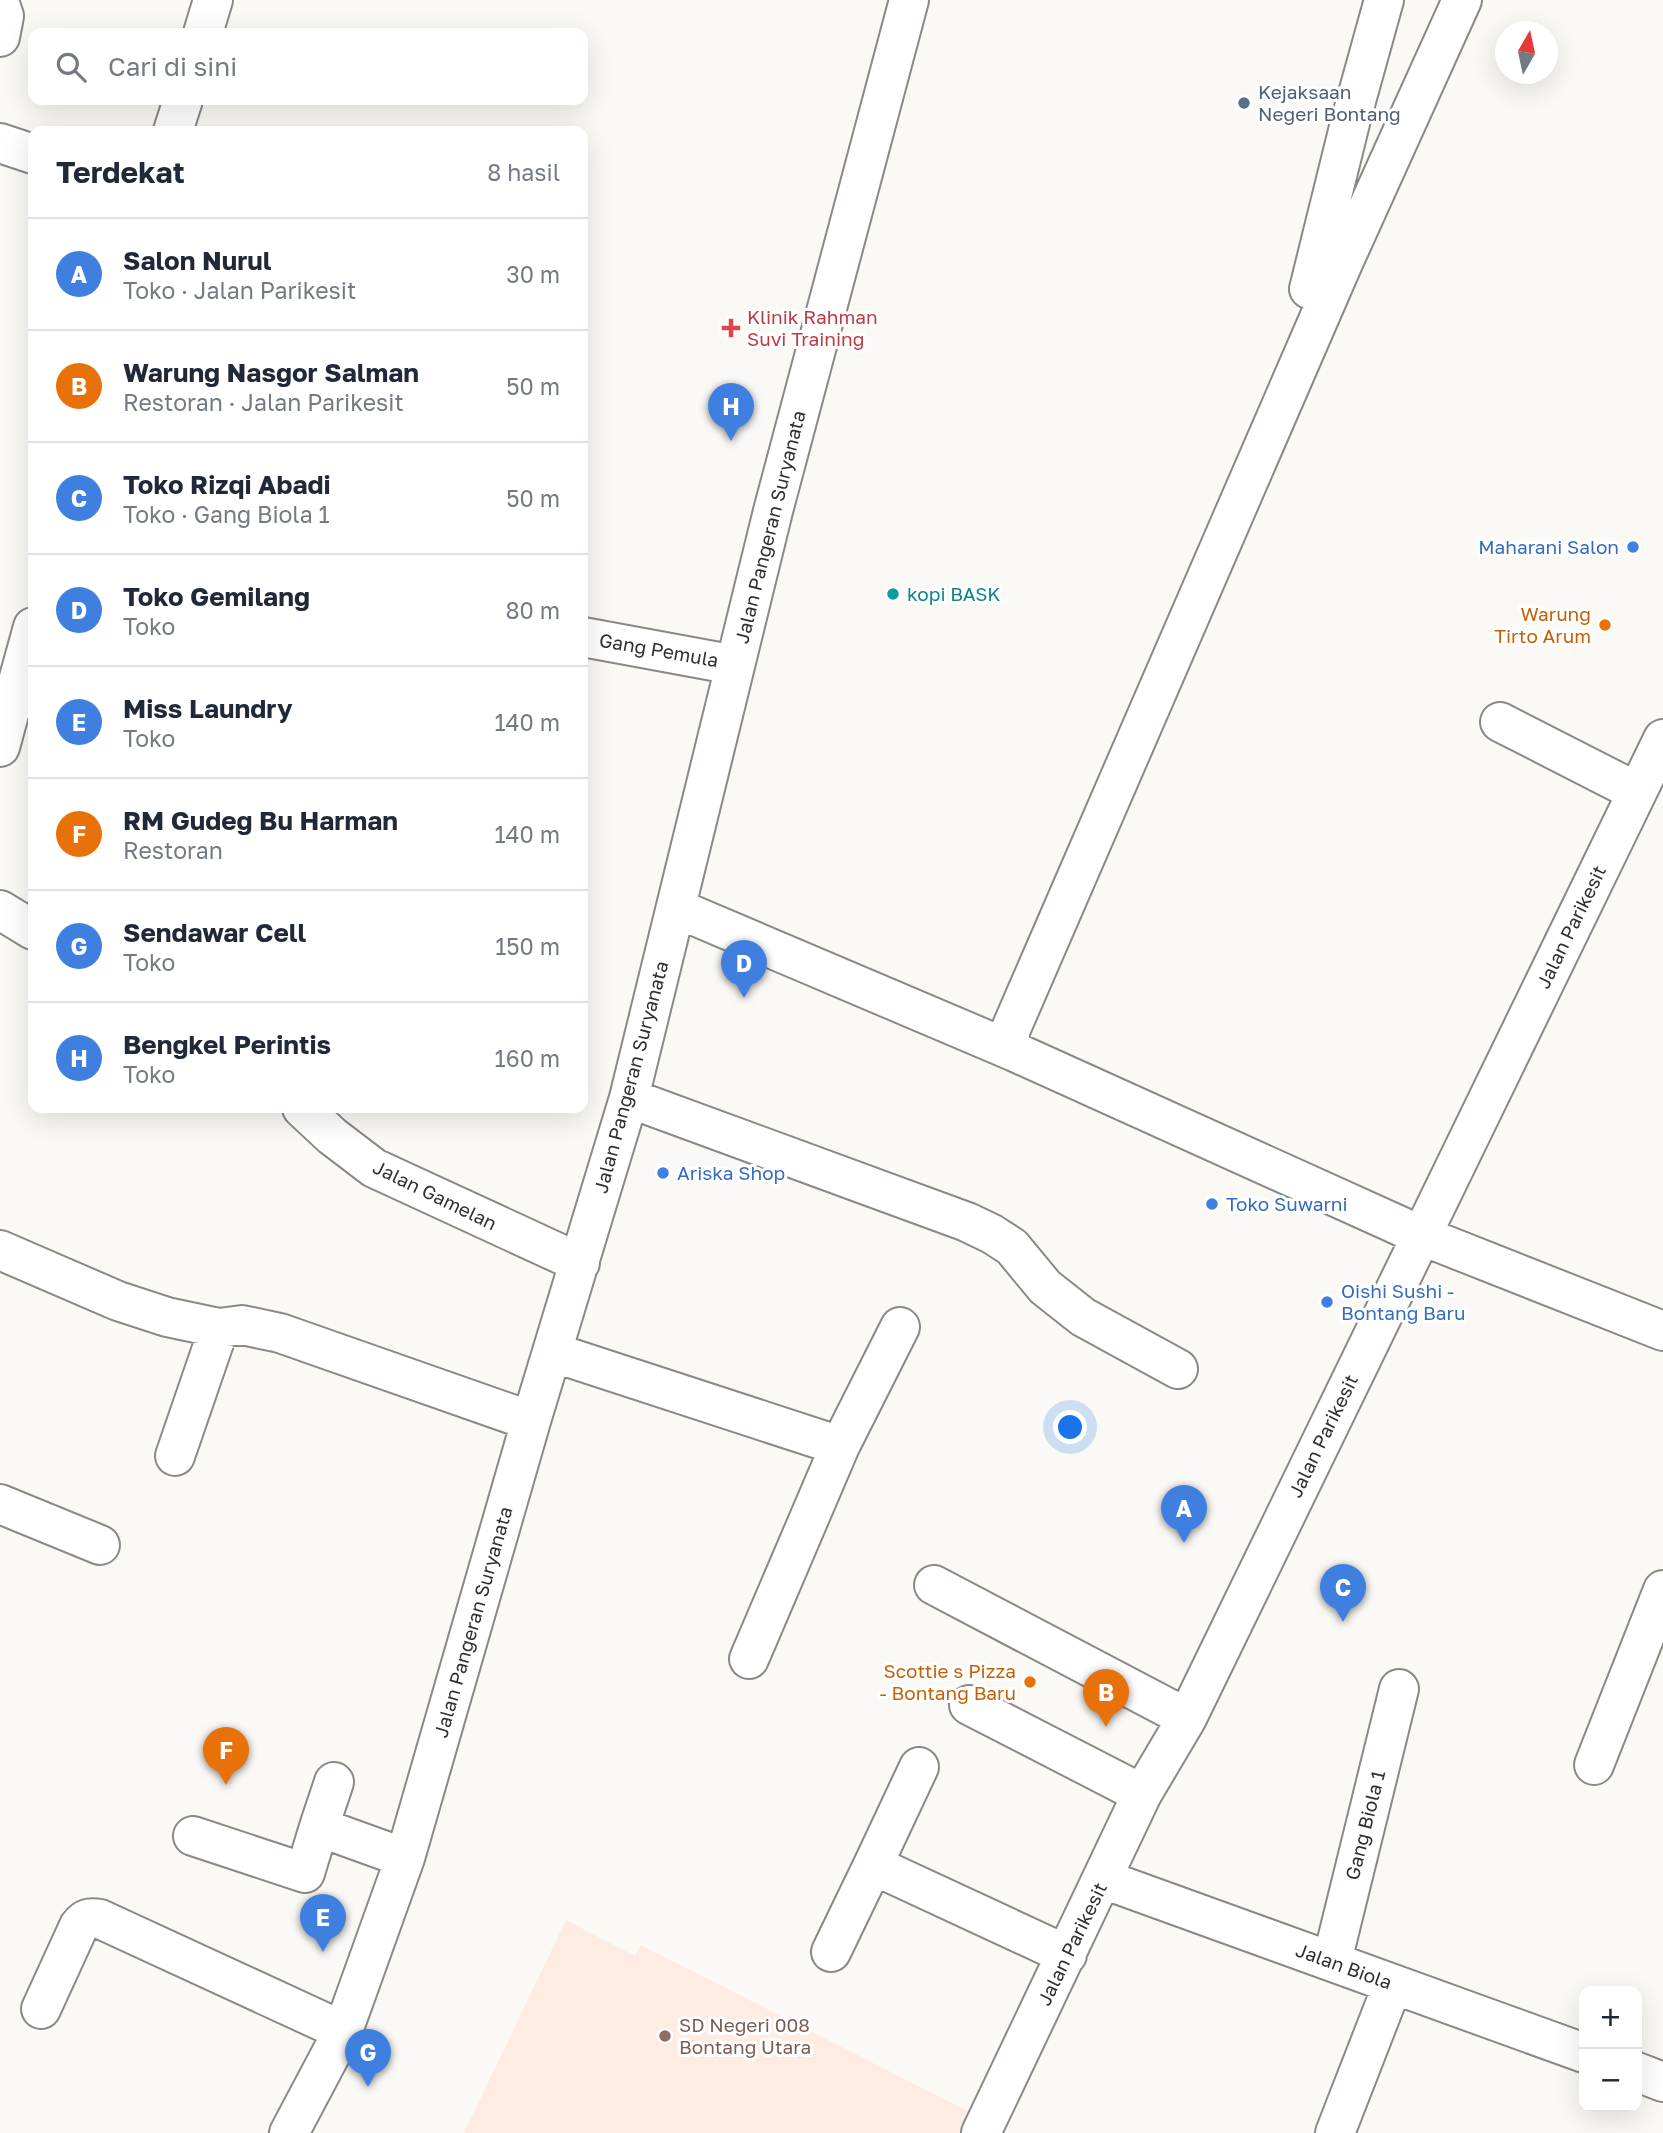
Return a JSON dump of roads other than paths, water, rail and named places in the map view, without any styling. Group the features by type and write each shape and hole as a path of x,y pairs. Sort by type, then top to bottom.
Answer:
{"street":[{"path":"205,28 213,0"},
{"name":"Jalan Pangeran Suryanata","path":"289,2133 343,2031 405,1858 531,1421 629,1098 776,498 909,0"},
{"path":"1309,289 1384,0"},
{"path":"1015,1052 1010,1042 1010,1031 1343,263 1462,0"},
{"path":"0,4 4,16 0,37"},
{"path":"175,126 181,105"},
{"path":"0,143 28,152"},
{"name":"Gang Pemula","path":"588,638 735,665"},
{"path":"0,747 28,645"},
{"path":"1500,722 1637,792"},
{"name":"Jalan Parikesit","path":"981,2133 1142,1794 1187,1718 1663,739"},
{"path":"676,908 1015,1052 1420,1235 1663,1331"},
{"path":"0,910 28,927"},
{"path":"629,1098 967,1222 992,1234 1012,1247 1045,1287 1083,1317 1178,1369"},
{"name":"Jalan Gamelan","path":"314,1113 337,1122 374,1168 580,1263"},
{"path":"0,1250 118,1301 167,1317 219,1328 242,1325 280,1333 531,1421"},
{"path":"749,1658 840,1446 900,1327"},
{"path":"175,1456 219,1328"},
{"path":"552,1352 840,1446"},
{"path":"0,1503 100,1545"},
{"path":"934,1585 1187,1718"},
{"path":"1594,1765 1663,1590"},
{"name":"Gang Biola 1","path":"1332,1961 1399,1689"},
{"path":"969,1705 1142,1794"},
{"path":"831,1952 919,1767"},
{"path":"193,1836 305,1873 334,1782"},
{"path":"319,1827 405,1858"},
{"path":"873,1865 1067,1955"},
{"name":"Jalan Biola","path":"1103,1879 1579,2051"},
{"path":"40,2009 79,1926 83,1920 91,1917 343,2031"},
{"path":"1335,2133 1393,1984"},
{"path":"1642,2074 1663,2082"}],"place":[{"name":"Kejaksaan Negeri Bontang","path":"1244,103"},
{"name":"Klinik Rahman Suvi Training","path":"731,328"},
{"name":"Bengkel Perintis","path":"731,441"},
{"name":"Maharani Salon","path":"1633,547"},
{"name":"kopi BASK","path":"893,594"},
{"name":"Warung Tirto Arum","path":"1605,625"},
{"name":"Toko Gemilang","path":"744,998"},
{"name":"Ariska Shop","path":"663,1173"},
{"name":"Toko Suwarni","path":"1212,1204"},
{"name":"Oishi Sushi - Bontang Baru","path":"1327,1302"},
{"name":"Salon Nurul","path":"1184,1543"},
{"name":"Toko Rizqi Abadi","path":"1343,1622"},
{"name":"Scottie s Pizza - Bontang Baru","path":"1030,1682"},
{"name":"Warung Nasgor Salman","path":"1106,1727"},
{"name":"RM Gudeg Bu Harman","path":"226,1785"},
{"name":"Miss Laundry","path":"323,1952"},
{"name":"SD Negeri 008 Bontang Utara","path":"665,2036"},
{"name":"Sendawar Cell","path":"368,2087"}]}
